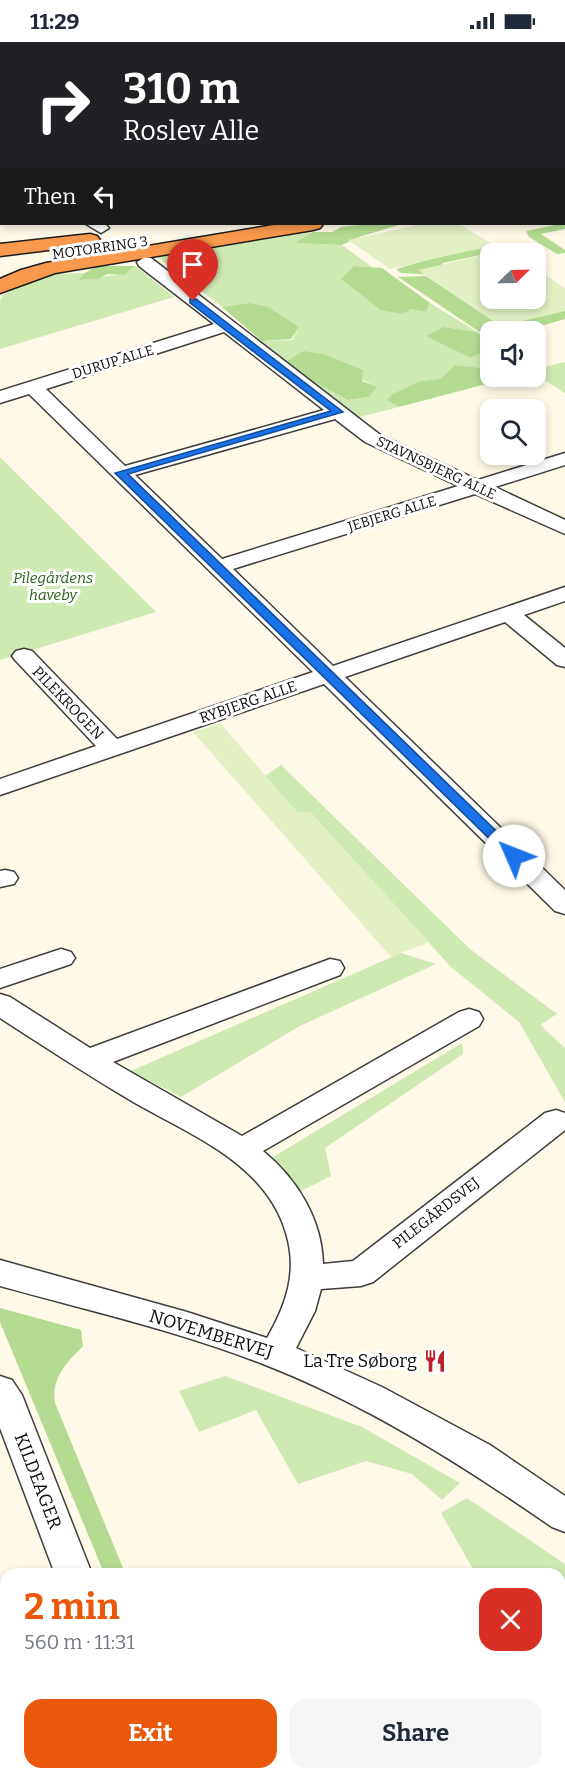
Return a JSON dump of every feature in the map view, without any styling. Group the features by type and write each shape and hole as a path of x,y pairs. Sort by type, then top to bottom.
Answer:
{"highway":[{"name":"MOTORRING 3","path":"150,231 197,225"},
{"name":"MOTORRING 3","path":"0,261 265,225"},
{"path":"0,287 28,274 53,267 307,225"},
{"name":"MOTORRING 3","path":"0,250 104,229"}],"street":[{"name":"STAVNSBJERG ALLE","path":"145,262 372,438 565,528"},
{"name":"DURUP ALLE","path":"0,397 226,326"},
{"path":"33,387 565,905"},
{"path":"120,473 338,412"},
{"name":"JEBJERG ALLE","path":"218,567 565,459"},
{"name":"RYBJERG ALLE","path":"0,787 565,594"},
{"path":"508,613 565,660"},
{"name":"PILEKROGEN","path":"24,656 112,749"},
{"path":"0,979 61,958"},
{"path":"87,1061 330,968"},
{"path":"0,1004 87,1061 241,1150 269,1171 284,1190 296,1210 307,1254 306,1278 300,1306 275,1353"},
{"path":"241,1150 469,1019"},
{"name":"PILEGÅRDSVEJ","path":"306,1278 361,1273 556,1121"},
{"name":"NOVEMBERVEJ","path":"0,1273 187,1325 275,1353 370,1397 477,1456 565,1516"},
{"name":"KILDEAGER","path":"0,1390 5,1395 73,1568"}],"green space":[{"path":"399,225 359,237 342,245 295,243 313,232 332,232 341,227"},
{"path":"418,225 461,225 491,243 480,243 480,248 390,269 348,240"},
{"path":"565,225 565,229 541,234 565,250 565,253 557,254 546,247 546,243 539,243 529,237 526,231"},
{"path":"313,232 297,243 342,245 372,267 354,266 411,309 426,312 430,303 477,332 444,327 471,358 480,354 480,368 455,365 440,379 420,381 387,400 399,407 359,417 314,382 349,400 369,397 377,387 303,351 287,361 262,341 292,340 299,327 249,303 222,307 156,256"},
{"path":"480,249 480,255 443,263 435,275 401,273 396,269 441,256"},
{"path":"480,256 480,309 546,309 546,276 565,288 565,311 522,321 494,321 418,270"},
{"path":"97,266 135,266 124,275 107,274 99,279 78,280"},
{"path":"135,266 174,297 0,349 0,301 4,294 46,274 85,273 79,280 85,280 124,275"},
{"path":"354,266 382,268 430,303 426,312 411,309 403,314 381,310 341,279"},
{"path":"426,276 494,321 480,321 480,332 398,277"},
{"path":"249,303 268,307 299,327 291,339 262,341 222,307"},
{"path":"565,310 565,319 546,325 546,321 521,321"},
{"path":"444,327 477,332 480,334 480,354 471,358 426,336"},
{"path":"303,351 323,354 363,370 362,381 377,387 369,397 348,400 314,382 287,361"},
{"path":"565,362 565,393 546,381 546,367"},
{"path":"455,365 480,368 480,386 399,407 387,400 393,394 420,381 440,379"},
{"name":"Pilegårdens haveby","path":"0,457 156,612 0,660"},
{"path":"220,723 297,812 311,813 429,942 391,957 193,732"},
{"path":"281,765 470,949 557,1014 540,1025 565,1048 565,1102 519,1022 451,967 311,813 297,812 265,776"},
{"path":"401,953 436,964 300,1026 181,1097 131,1071"},
{"path":"462,1043 463,1054 325,1148 331,1176 301,1191 273,1157"},
{"path":"0,1308 81,1330 83,1346 66,1364 58,1378 54,1394 55,1403 123,1568 102,1568 0,1322"},
{"path":"225,1376 362,1427 460,1483 442,1500 412,1474 366,1461 298,1484 256,1410 199,1432 179,1391"},
{"path":"467,1498 565,1564 565,1568 472,1568 441,1513"}],"place":[{"name":"La Tre Søborg","path":"435,1361"}],"route":[{"path":"193,301 338,412 120,473 514,856"}]}
